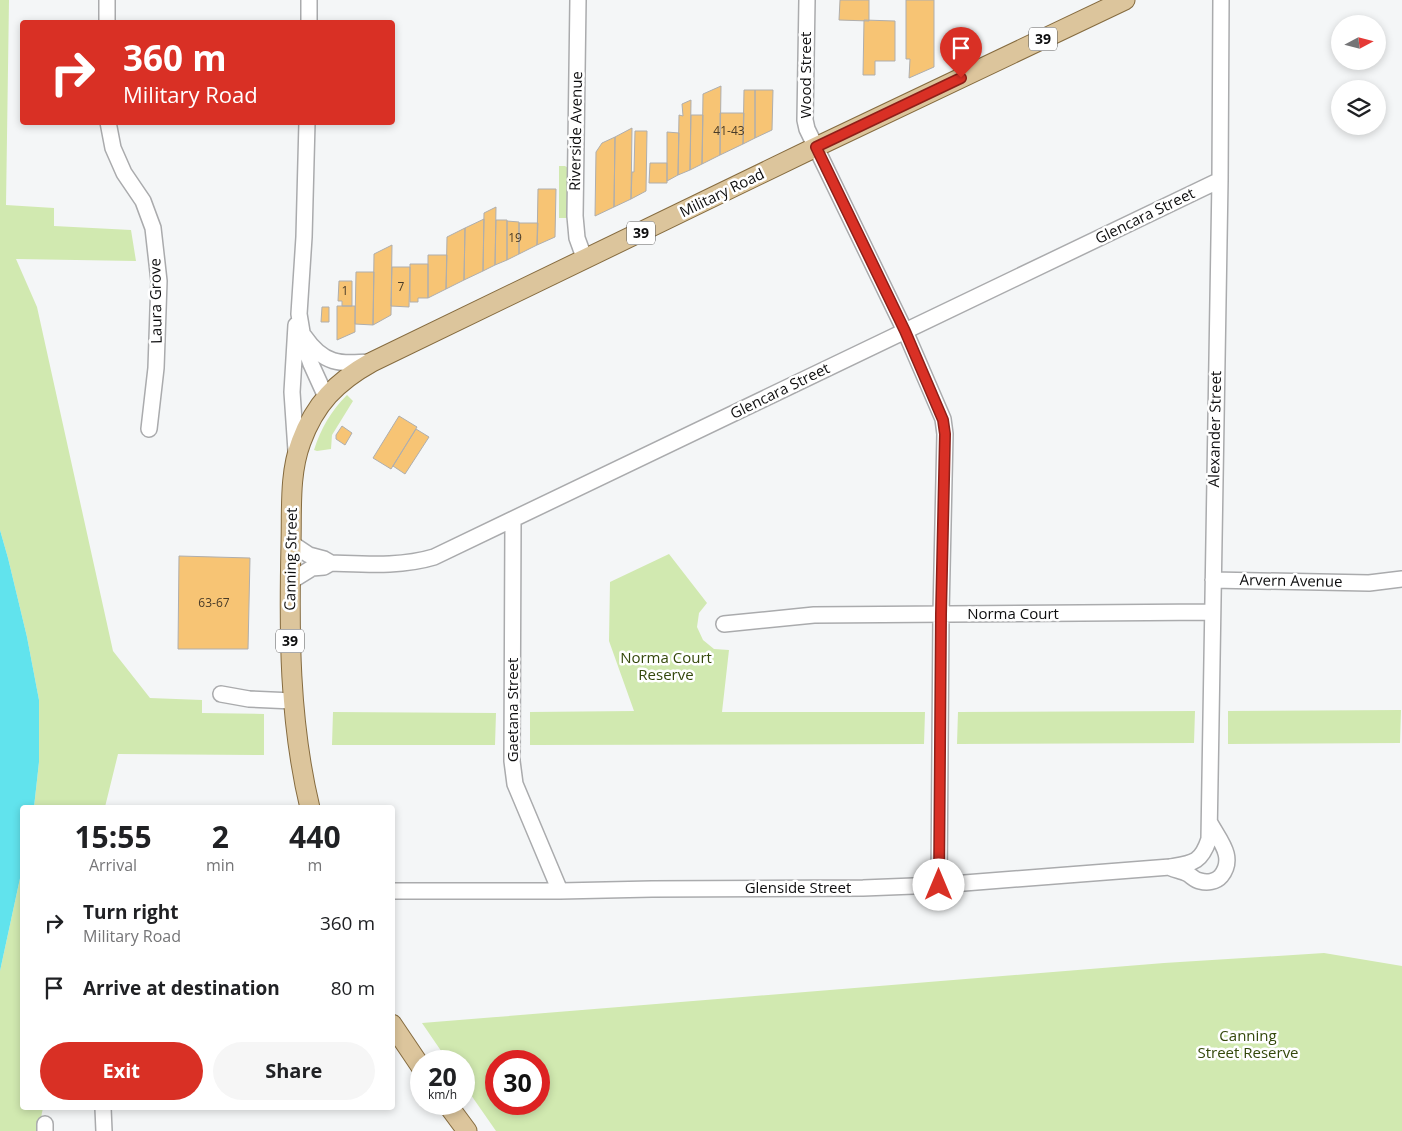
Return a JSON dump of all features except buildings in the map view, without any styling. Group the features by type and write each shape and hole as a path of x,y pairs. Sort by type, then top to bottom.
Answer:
{"main road":[{"name":"Military Road","path":"326,397 341,381 372,362 1125,0"},
{"name":"Canning Street","path":"309,805 293,701 290,639 292,486 296,459 306,429 326,397"},
{"path":"395,1028 410,1050"},
{"path":"456,1115 467,1131"}],"street":[{"path":"107,0 107,20"},
{"path":"309,0 309,20"},
{"name":"Riverside Avenue","path":"578,0 575,216 577,238 585,260"},
{"name":"Wood Street","path":"807,0 805,120 807,129 905,331 943,420 945,434 941,614 939,885"},
{"name":"Alexander Street","path":"1201,856 1206,849 1209,839 1220,180 1221,0"},
{"name":"Laura Grove","path":"109,125 113,148 124,173 143,201 153,228 159,281 156,368 150,429"},
{"name":"Canning Street","path":"296,459 292,392 295,328 299,314 305,228 307,125"},
{"name":"Glencara Street","path":"291,582 312,568 331,563 395,564 419,562 434,557 1220,180"},
{"name":"Canning Street","path":"299,314 304,344 315,375 326,397"},
{"path":"302,332 319,353 330,360 345,363 372,362"},
{"name":"Gaetana Street","path":"512,520 512,761 515,784 560,891"},
{"name":"Glencara Street","path":"291,543 309,556 324,559 331,563"},
{"name":"Arvern Avenue","path":"1369,583 1402,578"},
{"name":"Arvern Avenue","path":"1213,580 1369,583 1402,588"},
{"name":"Norma Court","path":"724,624 814,615 1212,612"},
{"path":"221,694 249,699 293,701"},
{"path":"1170,867 1188,874 1197,881 1208,882 1219,879 1228,862 1226,851 1209,822"},
{"name":"Glenside Street","path":"395,891 863,888 939,885 1170,867 1191,863 1201,856"},
{"path":"103,1110 104,1131"}],"green space":[{"path":"0,0 9,0 6,205 54,208 54,226 131,230 136,261 16,259 37,307 113,651 150,698 202,700 202,713 264,714 264,755 118,754 105,805 34,805 39,762 39,700 27,637 0,530"},
{"path":"559,166 568,168 567,218 559,218"},
{"path":"347,395 353,401 332,435 331,449 314,450 327,420"},
{"name":"Norma Court Reserve","path":"669,554 707,603 699,613 697,627 703,640 714,649 729,650 722,712 925,712 924,744 530,745 530,712 634,711 609,641 610,582"},
{"path":"1401,710 1400,743 1228,744 1228,711"},
{"path":"1195,711 1194,743 957,744 958,712"},
{"path":"333,712 496,713 495,745 332,745"},
{"path":"20,878 20,1110 43,1110 40,1122 41,1131 0,1131 0,971"},
{"name":"Canning Street Reserve","path":"1324,953 1402,966 1402,1131 496,1131 475,1101 475,1050 440,1050 422,1023 1164,963"}],"water":[{"path":"0,530 27,637 39,700 39,762 34,805 20,805 20,878 0,971"}],"route":[{"path":"939,885 941,614 945,434 943,420 905,331 816,147 961,78"}]}
